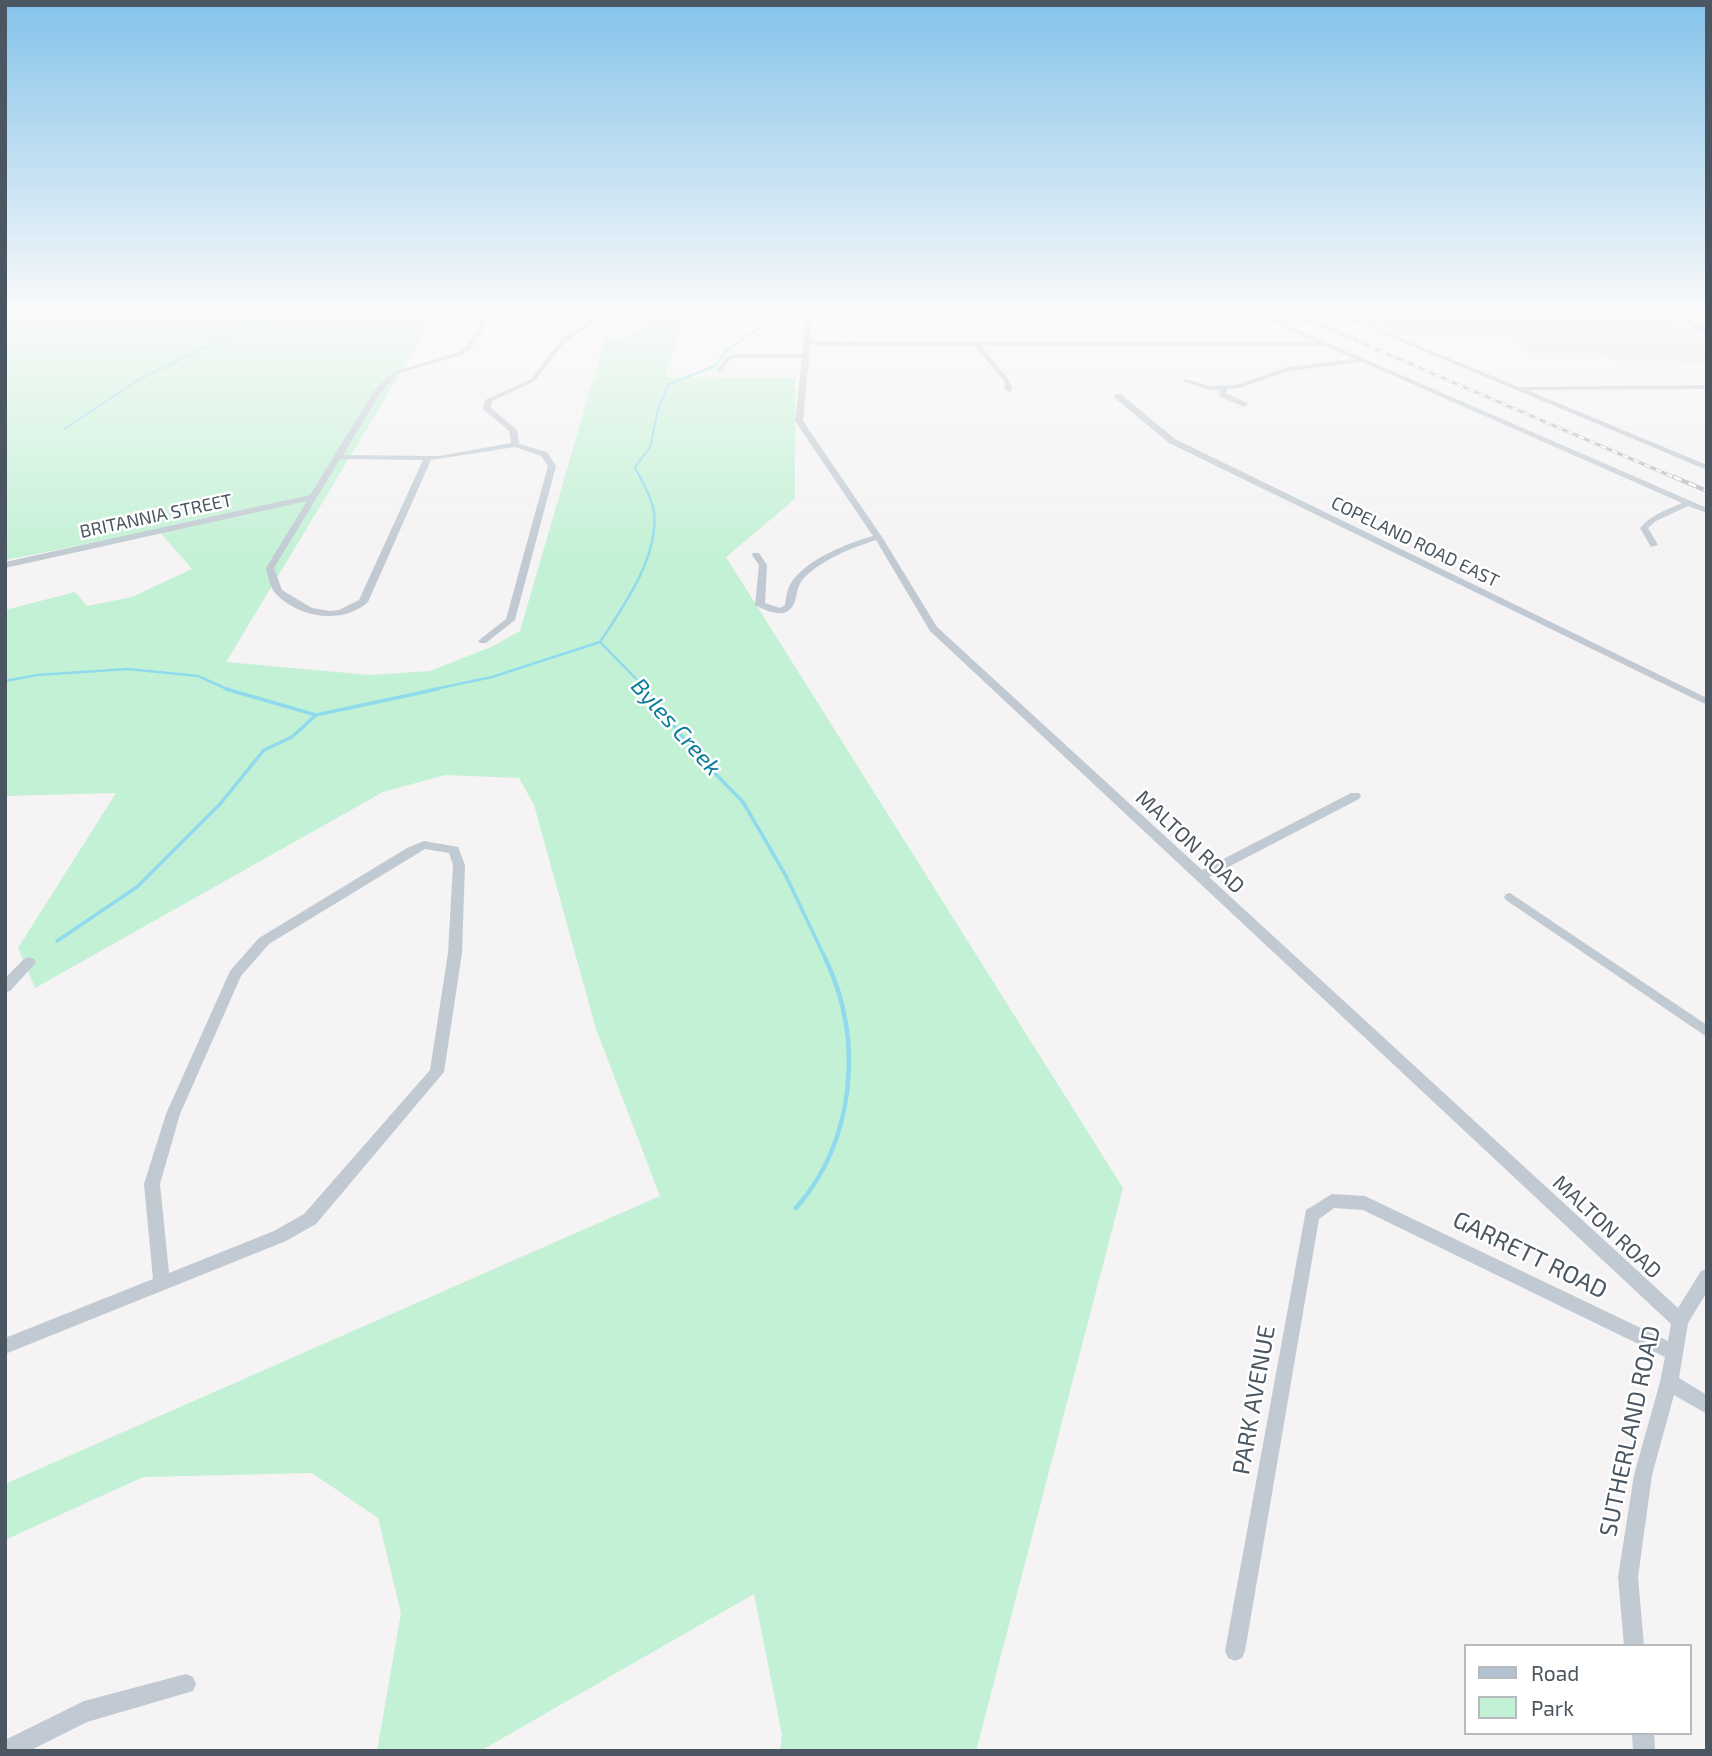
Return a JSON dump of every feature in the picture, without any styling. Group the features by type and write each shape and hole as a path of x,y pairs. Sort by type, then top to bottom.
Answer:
{"street":[{"path":"376,395 270,568 278,591 315,614 330,616 355,607 368,594 428,458"},
{"path":"500,395 489,400 487,409 513,430 515,444"},
{"name":"MALTON ROAD","path":"802,395 799,421 878,537 933,629 1680,1321"},
{"path":"1224,395 1244,405"},
{"path":"1442,395 1707,511"},
{"path":"1533,395 1707,468"},
{"name":"COPELAND ROAD EAST","path":"1118,396 1172,441 1707,702"},
{"path":"338,457 428,458 515,444 544,454 552,466 510,620 483,641"},
{"name":"BRITANNIA STREET","path":"5,565 314,497"},
{"path":"1654,545 1644,528 1653,519 1688,503"},
{"path":"756,555 763,565 760,605 781,611 789,606 795,583 813,566 865,540 878,537"},
{"path":"1199,877 1356,796"},
{"path":"5,1346 280,1236 310,1219 437,1072 455,953 459,865 454,850 424,845 411,850 264,941 236,974 173,1114 152,1184 162,1283"},
{"path":"1510,897 1707,1032"},
{"path":"5,987 29,962"},
{"name":"PARK AVENUE","path":"1234,1651 1312,1215 1332,1200 1365,1203"},
{"name":"GARRETT ROAD","path":"1365,1203 1673,1352"},
{"name":"SUTHERLAND ROAD","path":"1634,1644 1628,1577 1643,1475 1669,1382 1680,1321 1707,1276"},
{"path":"1669,1382 1706,1404"},
{"path":"6,1751 84,1712 186,1684"}],"green space":[{"path":"5,395 387,395 226,662 370,675 430,671 491,647 520,631 588,395 795,395 795,499 726,557 1123,1188 976,1751 780,1751 782,1735 754,1594 480,1751 377,1751 401,1613 378,1518 312,1473 143,1477 5,1540 5,1484 660,1196 596,1029 534,805 519,778 445,775 383,792 35,988 18,948 116,793 5,796 5,610 75,592 87,606 132,597 192,569 158,530 5,560"}],"waterway":[{"path":"64,429 116,395"},
{"name":"Byles Creek","path":"640,477 635,467 650,447 664,395"},
{"name":"Byles Creek","path":"600,642 638,581 651,546 654,512 640,477"},
{"path":"430,690 492,677 600,642"},
{"name":"Byles Creek","path":"600,642 647,690"},
{"path":"5,681 37,675 128,669 198,676 228,690"},
{"path":"316,715 438,689"},
{"name":"Byles Creek","path":"645,689 695,753 743,802 786,876 827,962"},
{"path":"228,690 316,715"},
{"path":"57,941 137,887 220,804 264,750 292,737 316,715"},
{"name":"Byles Creek","path":"796,1208 816,1181 831,1152 847,1089 849,1056 846,1023 826,960"}],"railway":[{"path":"1483,395 1678,479"},
{"path":"1674,477 1707,491"}]}
